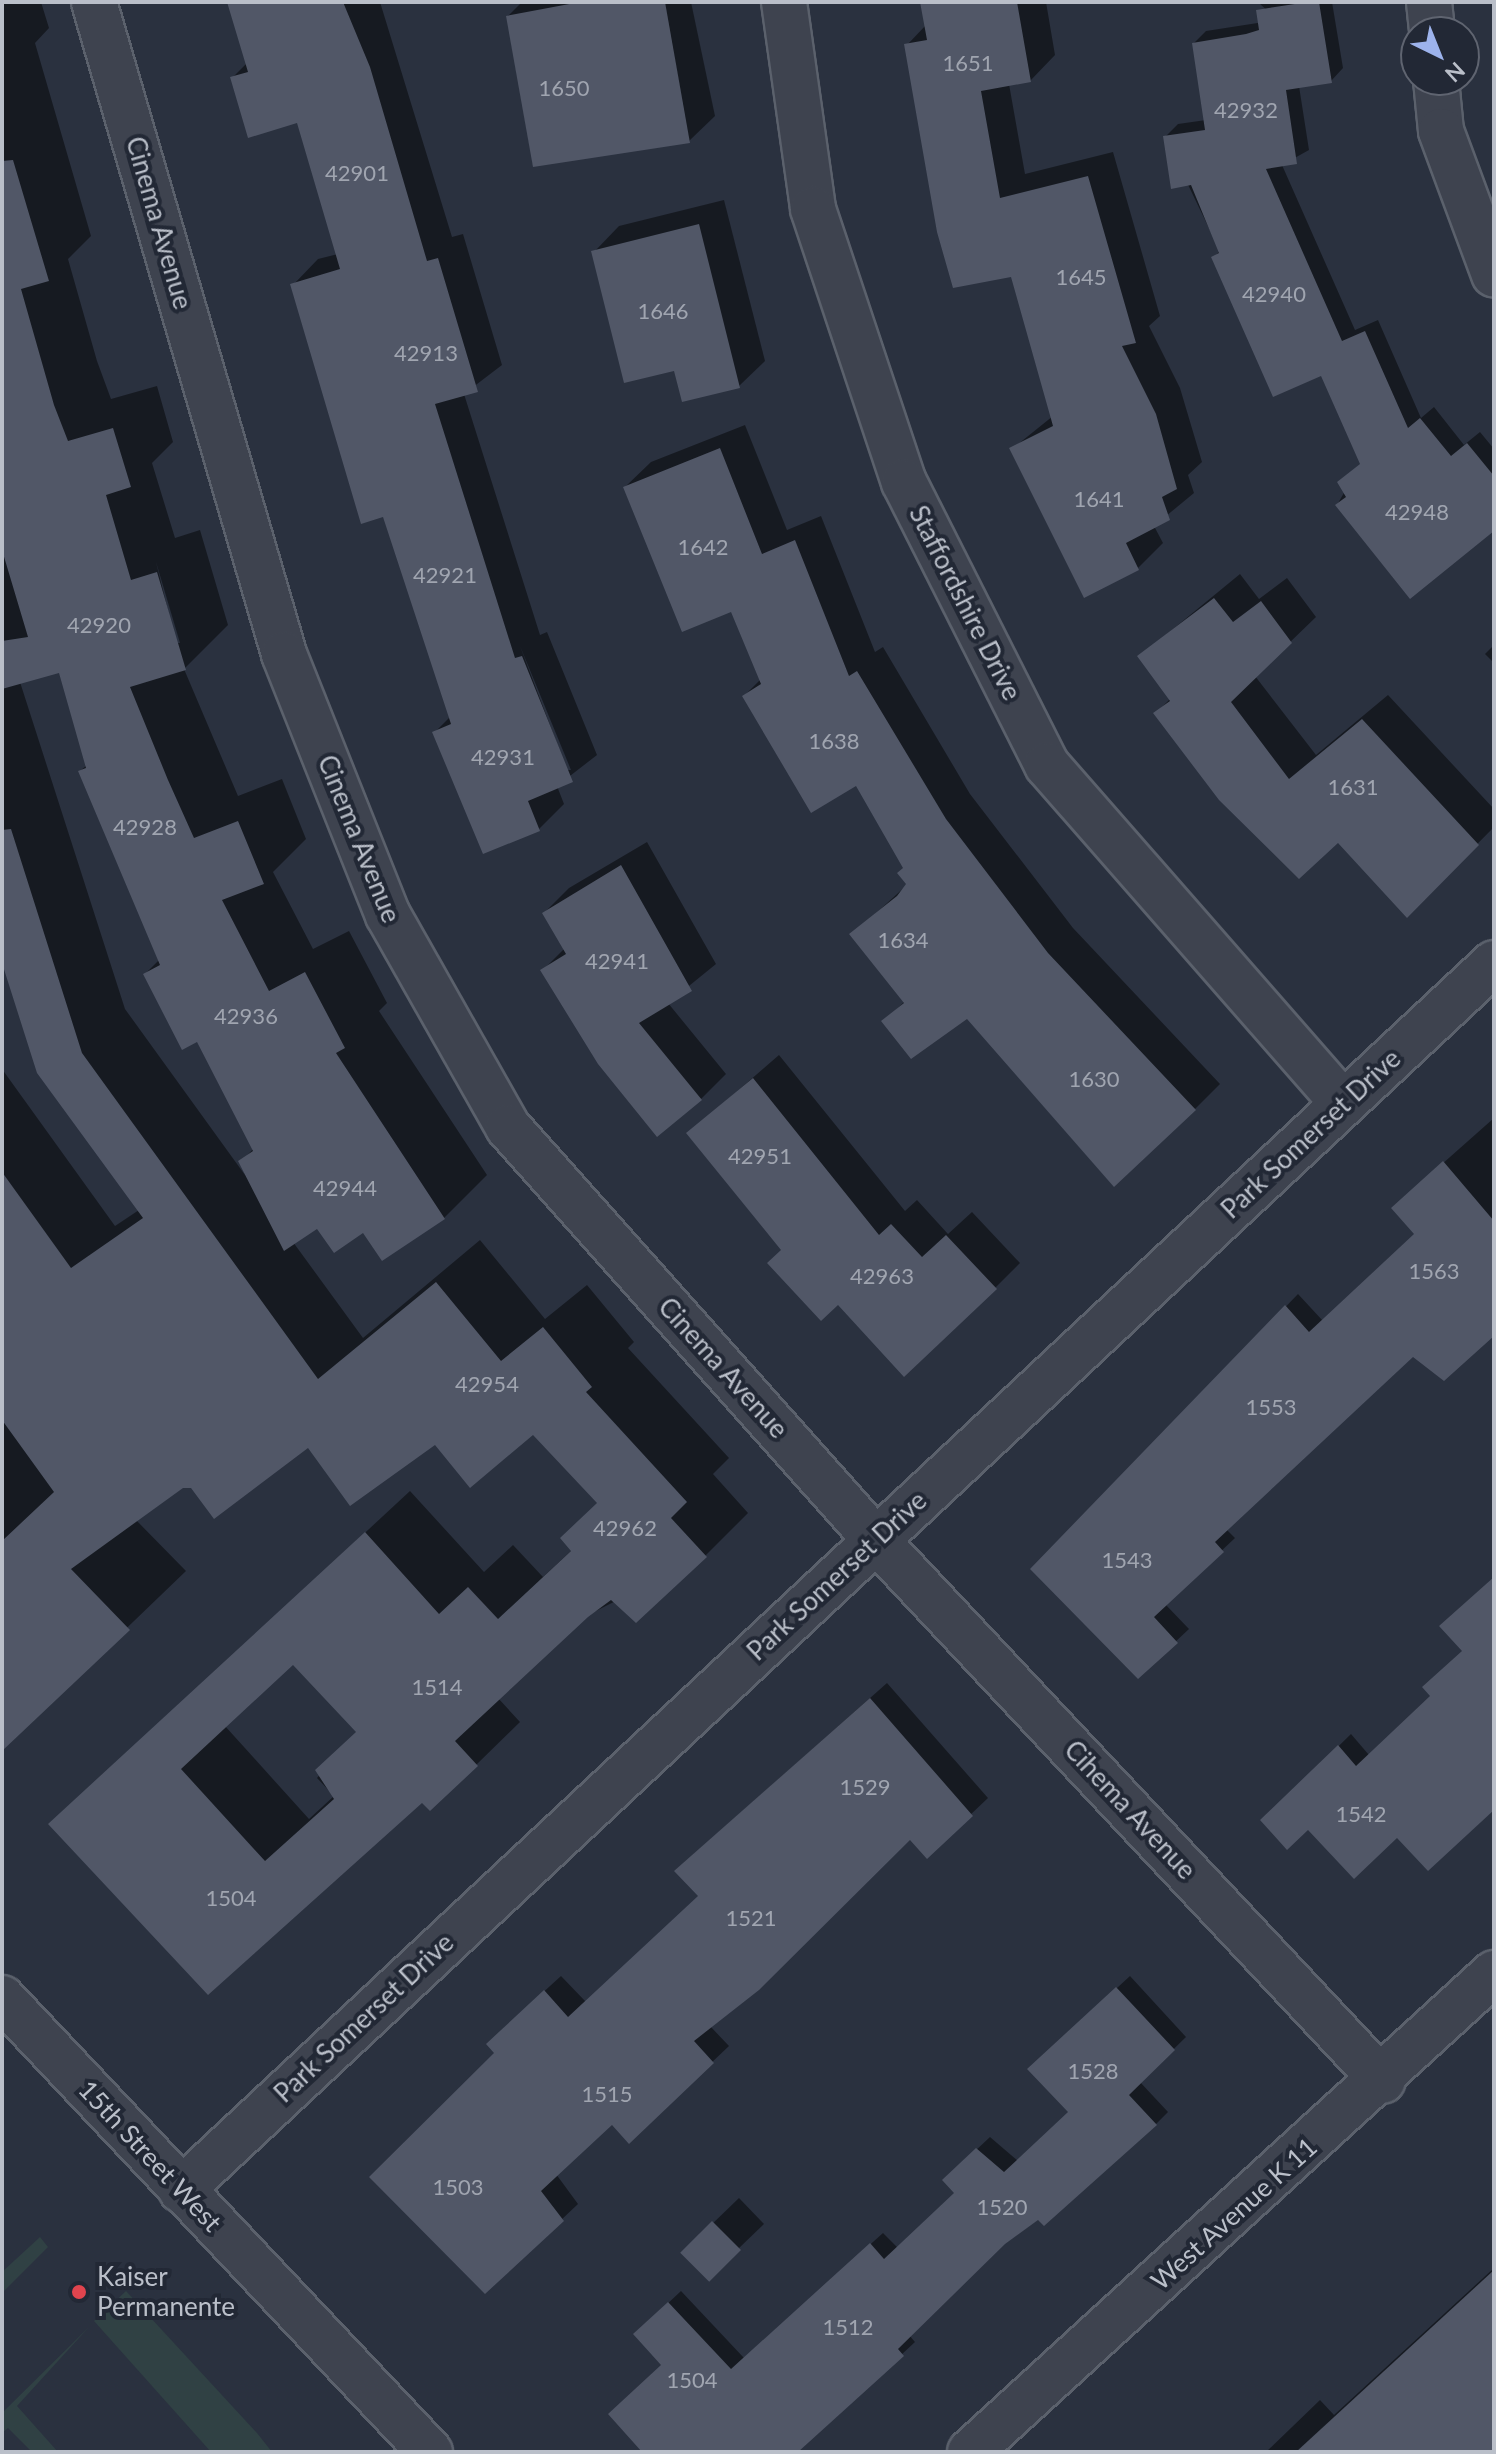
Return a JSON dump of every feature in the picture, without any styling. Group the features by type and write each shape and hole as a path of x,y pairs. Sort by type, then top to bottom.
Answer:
{"street":[{"name":"Cinema Avenue","path":"94,2 284,654 388,915 508,1127 876,1540"},
{"name":"Staffordshire Drive","path":"784,2 813,209 904,482 939,553 1047,765 1343,1103"},
{"path":"1438,96 1441,131 1494,274"},
{"name":"Park Somerset Drive","path":"181,2190 1494,963"},
{"name":"Cihema Avenue","path":"876,1540 1383,2081"},
{"name":"West Avenue K 11","path":"970,2452 1383,2081 1494,1973"},
{"name":"15th Street West","path":"2,1998 430,2452"}],"shaded area":[{"path":"40,2237 48,2247 2,2293 2,2272"},
{"path":"126,2291 272,2452 211,2452 94,2321"},
{"path":"89,2327 17,2406 58,2452 32,2452 8,2428 2,2433 2,2413"}],"building":[{"path":"227,2 343,2 370,67 427,261 438,258 478,392 435,404 515,658 522,656 573,782 528,801 540,831 483,854 432,732 451,724 383,517 361,524 290,284 340,269 297,123 248,138 230,77 248,72"},
{"path":"580,2 665,2 690,143 533,167 506,16"},
{"path":"920,2 1017,2 1031,82 981,91 1000,198 1088,176 1136,343 1122,346 1156,414 1177,489 1162,497 1170,520 1126,543 1139,570 1084,598 1009,448 1053,426 1011,277 953,288 937,232 904,44 927,40"},
{"path":"1319,2 1332,83 1286,90 1297,164 1266,169 1342,341 1365,331 1408,428 1420,418 1451,456 1467,443 1494,476 1494,531 1410,599 1335,505 1346,497 1337,482 1360,464 1321,376 1273,397 1211,257 1219,253 1191,185 1171,189 1163,136 1205,130 1192,43 1259,30 1256,10"},
{"path":"13,160 49,281 21,289 54,405 68,441 113,428 131,487 106,495 131,580 157,572 186,670 130,687 194,838 238,821 264,884 222,900 269,991 305,972 345,1048 336,1053 445,1219 382,1261 363,1233 334,1253 317,1229 284,1251 238,1161 253,1151 197,1042 182,1050 143,974 160,965 78,771 86,768 59,673 2,689 2,641 28,637 2,550 2,161"},
{"path":"699,224 740,388 682,402 674,371 624,383 591,251"},
{"path":"720,448 762,554 795,540 849,676 857,671 946,819 1048,953 1196,1110 1114,1187 967,1019 911,1059 881,1021 904,1003 849,934 897,896 906,884 897,873 903,868 856,786 811,813 742,696 761,684 731,612 682,632 623,487"},
{"path":"1214,598 1233,622 1261,601 1292,643 1231,702 1289,779 1362,719 1479,845 1407,918 1338,843 1299,879 1219,800 1153,713 1170,701 1137,656"},
{"path":"11,829 82,1053 318,1379 436,1282 501,1361 543,1327 592,1387 586,1392 687,1502 671,1518 707,1557 636,1623 611,1600 588,1617 455,1741 478,1766 430,1811 422,1803 208,1995 48,1824 365,1532 439,1614 468,1587 498,1619 571,1551 560,1538 597,1503 533,1435 470,1488 435,1445 350,1506 308,1448 214,1519 191,1488 183,1488 71,1569 130,1630 2,1751 2,1541 54,1492 2,1420 2,1172 71,1268 143,1218 37,1073 2,963 2,830","holes":["293,1665 356,1732 315,1770 334,1799 265,1861 181,1769"]},
{"path":"621,865 692,991 639,1023 702,1100 657,1137 598,1064 540,970 566,954 542,913"},
{"path":"753,1078 879,1235 891,1224 922,1257 946,1235 997,1289 904,1377 838,1305 821,1321 767,1263 781,1250 686,1133"},
{"path":"1443,1161 1494,1221 1494,1336 1444,1381 1413,1357 1215,1542 1224,1552 1154,1617 1178,1643 1138,1679 1030,1569 1285,1305 1309,1332 1414,1234 1391,1208"},
{"path":"1494,1577 1494,1810 1428,1871 1397,1838 1354,1879 1308,1830 1287,1850 1260,1820 1338,1745 1356,1766 1430,1696 1422,1687 1462,1651 1439,1626"},
{"path":"870,1698 973,1816 927,1859 910,1840 759,1990 694,2041 714,2063 629,2144 612,2125 541,2191 564,2221 485,2294 369,2177 494,2053 486,2044 544,1990 568,2017 698,1896 674,1871"},
{"path":"1116,1987 1175,2050 1129,2095 1157,2125 1044,2226 1038,2220 1005,2244 898,2349 904,2356 798,2452 642,2452 608,2414 661,2365 633,2334 668,2302 731,2369 870,2243 884,2259 954,2193 942,2180 976,2148 1004,2172 1068,2112 1027,2069"},
{"path":"712,2221 741,2250 709,2282 680,2253"},
{"path":"1494,2270 1494,2452 1296,2452"}],"place":[{"name":"Kaiser Permanente","path":"79,2292"}]}
